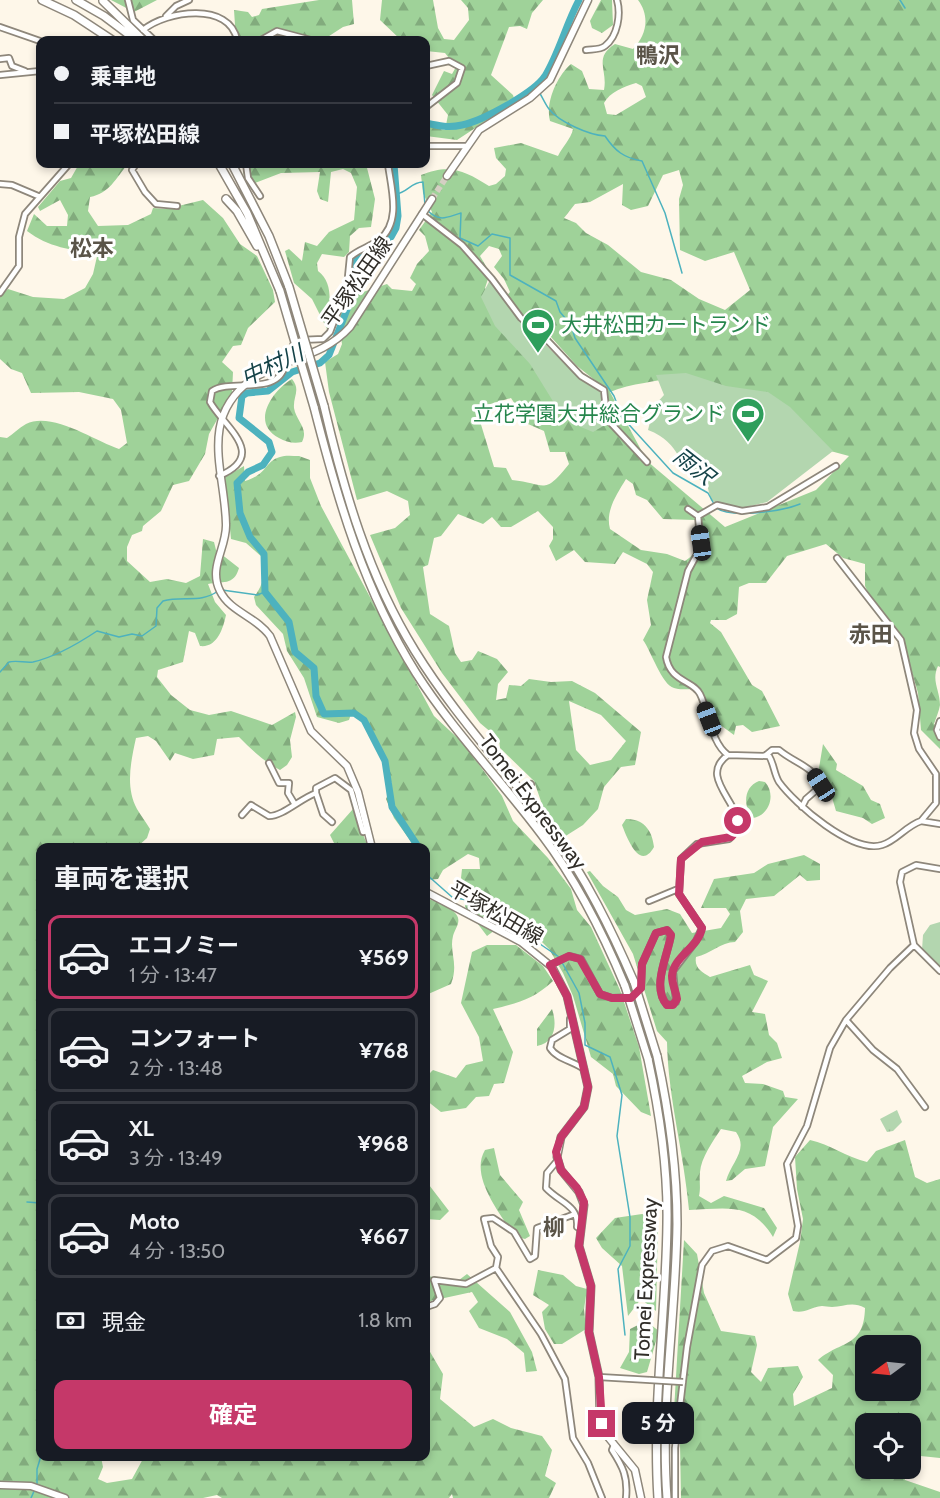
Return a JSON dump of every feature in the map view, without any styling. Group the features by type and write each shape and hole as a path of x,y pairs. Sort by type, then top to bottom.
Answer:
{"highway":[{"path":"42,0 83,21 106,36"},
{"path":"49,0 79,14 112,36"},
{"path":"76,0 104,16 131,36"},
{"path":"102,1 139,36"},
{"name":"Tomei Expressway","path":"221,168 247,213 280,291 344,518 367,582 388,625 430,694 562,864 592,915 625,986 648,1059 661,1122 667,1191 666,1267 656,1404 658,1498"},
{"name":"Tomei Expressway","path":"234,168 255,208 289,288 324,406 339,470 360,536 404,633 454,710 567,854 602,913 634,982 657,1056 670,1120 676,1194 675,1259 664,1427 667,1498"},
{"path":"225,199 247,227 280,291"}],"main road":[{"path":"447,176 479,130 530,98 550,80 588,0"},
{"name":"平塚松田線","path":"371,843 358,792 346,766 311,731 270,636 262,626 230,604 218,588 217,562 226,526 217,440 222,419 229,404 245,385 260,375 337,342 351,327 432,199"},
{"name":"平塚松田線","path":"430,895 521,942 551,964 567,996 586,1071 587,1100 581,1112 561,1137 557,1147 557,1161"},
{"path":"557,1161 583,1199 584,1210 579,1250 591,1286 589,1332 599,1377 600,1419 614,1445 635,1470 641,1498"},
{"path":"0,1485 31,1486 65,1498"}],"street":[{"path":"128,0 131,18 150,36"},
{"path":"143,30 166,16 176,6 189,0"},
{"path":"586,50 598,49 608,43 620,19 617,0"},
{"path":"166,16 189,12 213,17 230,24 235,36"},
{"path":"0,27 36,40"},
{"path":"268,36 277,31 296,36"},
{"path":"0,59 9,58 12,66 27,72"},
{"path":"430,65 449,61 462,68 457,83 430,104"},
{"path":"0,75 36,71"},
{"path":"430,146 466,146"},
{"path":"0,293 19,266 19,237 26,214 38,196 65,168"},
{"path":"133,168 132,170 145,192 156,204 177,206"},
{"path":"247,168 248,178 260,196"},
{"path":"293,361 293,345 301,340 323,339 330,332 347,287 350,257 374,243 388,230 393,218 388,168"},
{"path":"0,184 12,185 38,196"},
{"path":"422,214 462,245 492,279 520,318 545,338 581,376 604,390 608,419 647,462"},
{"path":"219,476 240,460 243,448 239,438 210,402 212,391 227,384 267,383 276,378 285,364"},
{"path":"698,516 717,505 742,511 768,507 836,466"},
{"path":"688,509 698,516 701,547 688,571 666,657 668,665 679,678 699,692 719,744 728,755 741,757 766,755 777,749 814,773 821,786 806,799 802,807"},
{"path":"766,755 771,758 779,782 802,807 839,833 874,846 886,843 921,821 936,803 936,774 916,742 914,734 917,710 901,640 837,558"},
{"path":"940,721 937,730 940,737"},
{"path":"551,964 564,958 574,957 584,962 600,994 612,998 631,998 641,988 642,964 656,933 667,930 671,935 662,969 663,997 667,1005 673,1005 677,999 673,985 673,971 699,937 702,928 682,902 678,889 681,859 702,842 729,839 738,829 738,819 716,772 718,763 728,755"},
{"path":"269,763 279,783 289,783 288,793 294,802"},
{"path":"936,774 940,769"},
{"path":"332,822 323,814 316,788 331,779 339,779 351,790 363,832 368,831"},
{"path":"242,815 250,805 264,815 277,816 294,802 316,793"},
{"path":"921,821 940,824"},
{"path":"940,868 916,865 900,874 914,945 940,971"},
{"path":"649,901 678,889"},
{"path":"675,1498 675,1455 701,1269 708,1255 719,1247 731,1246 767,1260 796,1238 798,1226 787,1168 788,1160 807,1126 828,1052 846,1020 890,968 914,945"},
{"path":"567,996 570,1029 552,1040 550,1048 557,1056 571,1061 586,1071"},
{"path":"846,1020 873,1050 897,1069 909,1089 925,1107"},
{"path":"557,1161 547,1173 546,1188 571,1206 577,1218 576,1227 580,1230"},
{"path":"575,1214 537,1228 535,1256 530,1259 514,1232 493,1218 484,1219 491,1246 498,1257 496,1268 542,1334 565,1379 573,1438 588,1463 602,1498"},
{"path":"430,1306 440,1298 434,1280 466,1284 496,1268"},
{"path":"599,1377 684,1382"},
{"path":"614,1445 612,1450 622,1464 627,1477 626,1498"}],"green space":[{"path":"111,0 157,0 134,12"},
{"path":"319,0 352,0 354,24 343,27 329,36 236,36 234,10 248,12 252,17 259,15 262,9"},
{"path":"382,0 433,0 438,28 444,39 454,40 469,20 468,8 461,0 543,0 532,13 527,29 520,26 509,27 491,75 513,95 515,102 457,140 430,137 430,127 445,130 448,115 432,95 444,71 452,74 456,67 445,53 430,51 430,36 397,36 380,20"},
{"path":"601,0 612,0 613,25 602,33 592,28 590,21"},
{"path":"638,0 940,0 940,667 938,666 935,676 940,705 934,724 940,728 940,749 921,730 918,693 902,638 882,623 865,586 865,564 843,558 826,544 787,556 766,583 749,583 739,587 737,614 726,620 711,620 710,623 721,632 752,685 762,691 780,726 752,732 743,725 736,726 734,735 712,719 693,689 674,688 665,681 643,640 651,625 647,600 653,572 647,564 623,552 615,564 585,562 574,550 556,561 549,546 553,539 553,527 538,511 511,527 501,527 492,517 483,524 458,514 441,536 434,538 428,565 423,567 430,614 449,626 455,653 461,662 472,660 478,651 497,659 508,672 498,684 496,700 506,698 509,685 521,686 529,679 551,682 572,681 595,693 641,732 635,765 621,767 604,787 598,809 583,825 564,837 546,816 534,781 500,748 499,739 480,723 442,673 401,608 370,535 395,528 410,515 408,501 387,491 357,500 329,392 325,362 338,354 342,344 338,320 346,300 351,274 363,274 363,292 387,284 392,289 412,291 416,284 410,278 417,264 429,251 425,236 419,230 432,212 423,193 421,175 431,171 457,170 489,186 496,184 505,176 506,169 496,158 494,148 521,143 558,156 573,129 550,121 549,106 553,90 561,75 571,64 582,71 589,89 604,90 603,59 605,54 615,44 633,49 638,44 645,25 642,6","holes":["636,83 642,86 646,97 616,115 607,114 604,103 617,90","679,170 683,185 679,199 680,250 705,261 734,252 750,290 725,310 699,299 671,280 641,272 608,245 586,233 576,223 564,218 575,204 590,202 623,184 622,205 631,210 648,206 663,175","489,246 499,249 502,256 494,267 504,279 510,292 503,300 517,322 542,327 577,366 606,389 610,420 594,430 485,288 490,273 480,256","680,376 823,449 849,456 816,490 725,527 647,461 610,392","511,398 528,424 544,431 550,452 565,452 569,464 549,484 538,485 512,480 506,468 494,467 479,418 487,405","626,479 633,484 636,495 647,500 663,519 695,520 703,524 700,540 693,554 685,561 667,554 641,550 610,529 610,509","569,701 601,715 626,741 611,760 590,765 576,750"]},
{"path":"77,168 125,168 107,189 90,197 88,211 98,226 128,225 151,214 153,208 166,209 203,200 223,218 240,244 257,256 273,290 275,302 248,328 241,345 233,346 222,362 233,372 232,393 209,434 205,454 189,481 173,485 161,511 143,526 142,531 132,535 127,547 127,561 150,582 167,579 186,583 200,576 203,539 214,542 216,550 239,568 231,580 208,584 215,602 226,615 221,631 211,644 200,646 195,633 189,631 183,662 158,670 157,677 171,695 190,710 209,715 231,711 272,725 295,712 296,717 290,740 292,757 280,770 253,751 239,737 217,739 214,755 193,759 175,753 170,761 156,741 148,736 136,738 130,783 133,801 150,829 147,838 142,843 36,843 36,1461 102,1461 103,1467 98,1479 107,1483 132,1479 142,1461 430,1461 430,1352 443,1374 440,1399 474,1427 493,1419 511,1428 542,1436 552,1450 545,1476 556,1483 549,1498 453,1498 452,1494 449,1498 222,1498 217,1495 203,1498 0,1498 0,437 7,438 26,424 48,421 61,424 119,449 127,443 121,410 113,399 79,392 31,393 22,373 11,369 0,359 0,296 8,289 33,297 64,299 85,288 93,274 98,252 61,247 43,241 27,231 34,214 47,226 67,226 68,215 60,200 40,211 38,207 60,181 71,178"},
{"path":"247,168 367,168 375,199 371,227 359,228 350,236 349,252 344,257 322,254 317,263 318,271 324,277 329,290 327,329 312,299 294,283 285,251 289,249 302,261 305,242 317,246 329,232 354,220 357,187 351,173 343,169 331,172 328,202 320,199 317,191 320,172 281,173 255,183 244,176 243,171"},
{"name":"大井松田カートランド","path":"490,280 546,346 571,370 603,394 605,425 593,432 576,425 559,411 530,364 495,326 481,297"},
{"name":"立花学園大井総合グランド","path":"686,373 726,386 768,392 790,407 833,451 767,502 742,508 711,501 707,484 689,471 667,442 648,430 654,406 664,395 656,375"},
{"path":"292,379 296,386 295,413 304,433 302,442 299,443 284,441 270,432 265,416 271,399"},
{"path":"284,456 299,456 310,460 310,478 321,506 434,716 464,744 502,796 513,821 548,858 571,889 577,910 591,927 620,990 639,1047 651,1116 641,1112 616,1086 613,1074 591,1057 573,996 549,949 541,941 515,935 499,927 487,936 465,907 467,886 461,878 462,869 480,869 479,858 468,854 443,870 438,879 430,880 430,843 412,843 394,818 386,799 392,784 371,734 358,714 351,714 349,720 339,723 317,717 304,678 287,651 283,634 256,605 254,597 263,579 263,558 246,543 231,539 225,477 244,466 245,481 258,475 275,459"},
{"path":"823,744 837,764 836,770 863,786 871,800 880,804 885,818 872,824 863,818 836,811 828,784 817,780"},
{"path":"759,781 765,782 771,798 764,813 753,818 747,808 746,798 750,788"},
{"path":"353,809 366,843 334,843 330,835"},
{"path":"626,819 642,823 649,830 654,847 649,854 644,856 639,854 631,844 622,825"},
{"path":"804,855 820,864 820,880 807,881 800,875 774,896 746,899 740,911 743,932 735,942 696,957 697,967 710,977 750,965 754,975 768,981 752,1012 765,1014 769,1035 777,1043 782,1058 767,1062 742,1076 745,1083 763,1084 783,1091 785,1097 798,1099 773,1127 765,1166 745,1169 732,1180 726,1181 741,1145 736,1132 721,1129 703,1161 699,1196 711,1203 724,1196 764,1208 777,1228 773,1237 765,1225 747,1212 726,1209 689,1210 670,1084 667,1042 657,1031 633,954 587,872 590,871 603,886 618,897 626,910 635,915 667,909 680,914 692,933 721,928 730,914 726,908 701,908 714,879 754,873 768,864"},
{"path":"430,900 450,909 456,914 458,920 452,942 454,970 451,984 430,993"},
{"path":"940,922 940,968 922,950 923,935 930,925"},
{"path":"487,945 516,945 543,966 553,981 525,1000 493,1009 513,1052 504,1083 494,1084 489,1096 476,1097 466,1108 441,1112 430,1103 430,1073 433,1070 456,1078 466,1065 483,1061 479,1037 461,1003 472,952"},
{"path":"552,1009 554,1032 548,1041 537,1046 537,1029"},
{"path":"897,1110 902,1122 893,1131 887,1132 880,1119"},
{"path":"810,1140 867,1162 876,1151 905,1140 915,1177 927,1183 940,1179 940,1458 921,1456 921,1413 855,1413 855,1479 905,1479 940,1492 940,1498 681,1498 680,1443 674,1411 684,1240 697,1254 704,1293 721,1331 755,1336 757,1345 751,1372 761,1382 768,1368 798,1366 803,1377 793,1394 794,1406 832,1388 833,1375 818,1360 855,1338 855,1401 921,1401 921,1335 857,1335 864,1321 865,1308 856,1305 822,1306 801,1312 793,1311 788,1294 803,1219 797,1189 795,1157"},
{"path":"494,1148 500,1175 523,1202 519,1210 530,1236 525,1239 514,1236 484,1183 481,1161 485,1150"},
{"path":"430,1186 449,1211 440,1220 430,1219"},
{"path":"642,1214 655,1217 658,1225 656,1311 641,1299 628,1316 622,1266 602,1248 596,1238 615,1218"},
{"path":"538,1270 563,1275 576,1286 587,1289 584,1309 586,1329 562,1344 554,1344 545,1329 542,1312 549,1305 533,1295"},
{"path":"467,1274 510,1312 532,1352 537,1371 526,1372 524,1353 507,1339 479,1328 469,1311 478,1302 472,1292 430,1301 430,1276 459,1280"},
{"path":"640,1324 651,1325 659,1331 647,1372 639,1374 620,1368 629,1352 630,1329"}],"waterway":[{"name":"中村川","path":"430,124 457,126 482,118 507,105 539,83 550,67 579,0"},
{"path":"900,0 905,8"},
{"path":"539,92 549,109 560,119 583,130 605,136 620,153 642,161 665,213 682,273"},
{"name":"中村川","path":"394,168 398,216 396,228 391,237 359,255 355,261 350,302 329,355 320,363 292,372 268,391 247,393 242,396 239,418 269,442 272,452 263,465 248,472 237,483 240,513 250,537 264,554 265,592 289,622 295,652 314,668 316,696 324,714 354,713 364,720 385,761 392,807 416,843"},
{"name":"雨沢","path":"396,194 423,182 425,205"},
{"name":"雨沢","path":"427,210 440,218 461,213 460,238 478,246 492,234 510,238 510,275 556,301 560,312 571,325 575,338 614,396 622,417 673,473 708,493 714,504"},
{"name":"雨沢","path":"716,508 733,513 745,513 770,511 800,504"},
{"path":"222,590 257,595 265,592"},
{"path":"0,672 9,662 33,662 50,657 97,631 119,637 132,634 142,636 156,626 157,608 163,601 205,597 218,591"},
{"path":"430,878 452,897 476,902 480,910 498,924 521,931 559,957 579,993 585,1023 585,1045 610,1057 622,1095 617,1136 630,1217 630,1246 618,1269 625,1335"},
{"path":"27,1202 36,1203"},
{"name":"中村川","path":"37,1484 39,1461"},
{"name":"中村川","path":"31,1498 35,1489"}],"tunnel":[{"path":"432,199 447,176"}],"place":[{"name":"大井松田カートランド","path":"538,354"},
{"name":"立花学園大井総合グランド","path":"748,443"}],"district":[{"name":"鴨沢","path":"658,55"},
{"name":"松本","path":"92,248"},
{"name":"赤田","path":"871,634"},
{"name":"柳","path":"554,1227"}],"route":[{"path":"602,1424 599,1414 599,1377 589,1332 591,1286 578,1241 584,1202 577,1188 561,1170 556,1152 561,1137 584,1107 588,1087 573,1015 560,979 550,965 569,956 580,959 584,962 597,992 612,998 631,998 636,995 643,984 642,964 656,933 667,930 670,932 671,939 662,969 663,997 667,1005 673,1005 677,995 673,985 673,971 699,937 702,928 682,902 679,894 681,859 697,844 731,837 738,829 738,821"}]}
